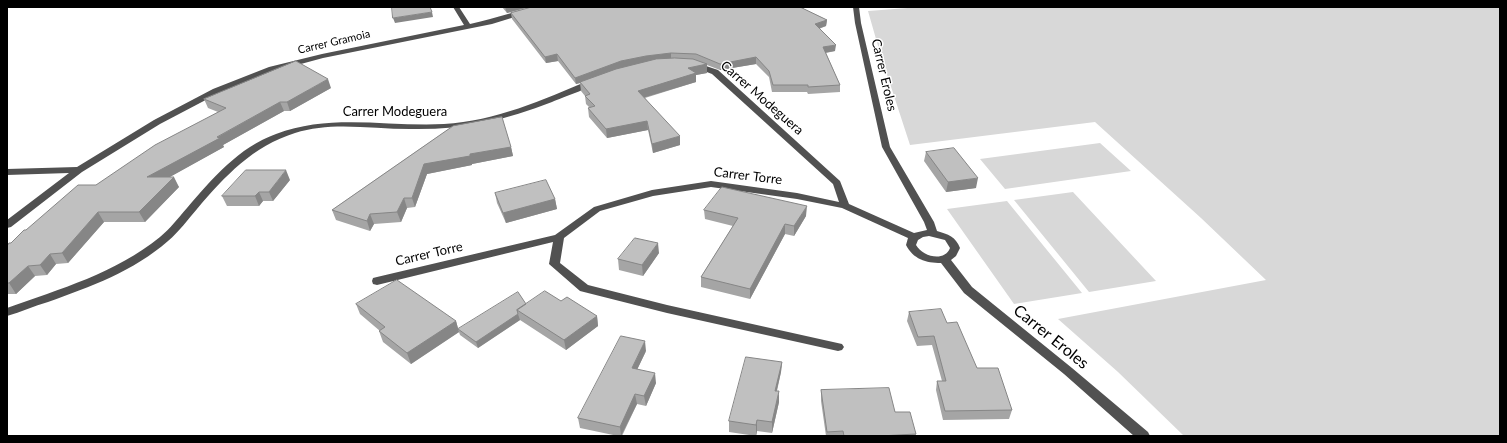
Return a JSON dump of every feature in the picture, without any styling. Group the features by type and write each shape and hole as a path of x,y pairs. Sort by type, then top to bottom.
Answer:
{"street":[{"path":"456,7 468,26"},
{"name":"Carrer Gramoia","path":"7,225 79,170 170,115 216,91 272,69 322,56 492,22 544,7"},
{"name":"Carrer Eroles","path":"855,7 886,147 929,222 933,233"},
{"name":"Carrer Modeguera","path":"683,64 696,64 715,72 837,183 845,206"},
{"name":"Carrer Modeguera","path":"7,312 102,277 138,259 165,238 230,165 254,147 278,135 308,127 347,125 427,127 465,124 506,116 602,79"},
{"name":"Carrer Gramoia","path":"7,172 79,170"},
{"name":"Carrer Torre","path":"377,281 559,237 597,209 652,193 712,184 797,196 845,206 914,238"},
{"path":"923,233 933,233 944,236 954,245 955,250 953,254 944,259 932,260 917,254 912,249 911,245 914,238 923,233"},
{"path":"559,237 554,264 584,288 667,309 838,346"},
{"name":"Carrer Eroles","path":"944,259 968,290 1068,371 1143,436"}],"shaded area":[{"path":"921,7 1500,7 1500,436 1184,436 1118,372 1058,319 1266,280 1201,218 1095,122 910,145 868,11"},
{"path":"1100,143 1131,171 1005,189 980,159"},
{"path":"1073,192 1156,281 1089,292 1014,200"},
{"path":"1007,201 1082,293 1014,304 947,209"}],"building":[{"path":"392,7 430,7 432,12 393,18"},
{"path":"532,7 800,7 827,20 815,24 836,45 823,47 840,85 808,87 808,85 773,85 769,71 756,57 720,64 696,54 671,53 621,61 575,78 557,54 545,57 511,13"},
{"path":"656,59 693,59 707,64 688,68 696,73 638,91 680,136 652,144 647,121 606,129 588,108 595,106 585,96 590,94 580,82 616,69"},
{"path":"296,61 328,79 287,102 280,102 217,137 220,138 147,177 174,177 139,212 98,212 62,253 50,254 40,265 28,266 9,283 7,283 7,246 9,243 11,243 24,230 26,230 78,185 96,185 155,145 226,108 204,99"},
{"path":"502,117 511,147 424,164 412,198 404,198 397,212 370,214 367,221 332,210 453,126"},
{"path":"954,148 978,178 948,182 926,152"},
{"path":"246,170 286,170 269,192 259,192 255,196 222,196"},
{"path":"546,180 555,199 503,213 495,193"},
{"path":"722,187 807,206 794,226 785,224 750,289 701,277 738,218 704,210"},
{"path":"635,238 658,243 642,265 618,259"},
{"path":"397,280 456,321 407,353 379,331 385,327 356,304"},
{"path":"545,291 561,301 567,297 597,316 564,340 517,310"},
{"path":"518,292 526,304 517,310 518,314 476,342 458,329"},
{"path":"941,309 947,323 957,322 977,368 998,368 1012,410 945,411 937,381 946,381 934,336 918,337 909,312"},
{"path":"621,336 645,341 632,368 655,373 644,396 635,394 620,427 578,418"},
{"path":"746,357 782,362 775,391 779,391 772,422 757,420 756,425 729,421"},
{"path":"889,388 895,412 910,412 916,434 844,436 843,431 827,432 821,390"}]}
